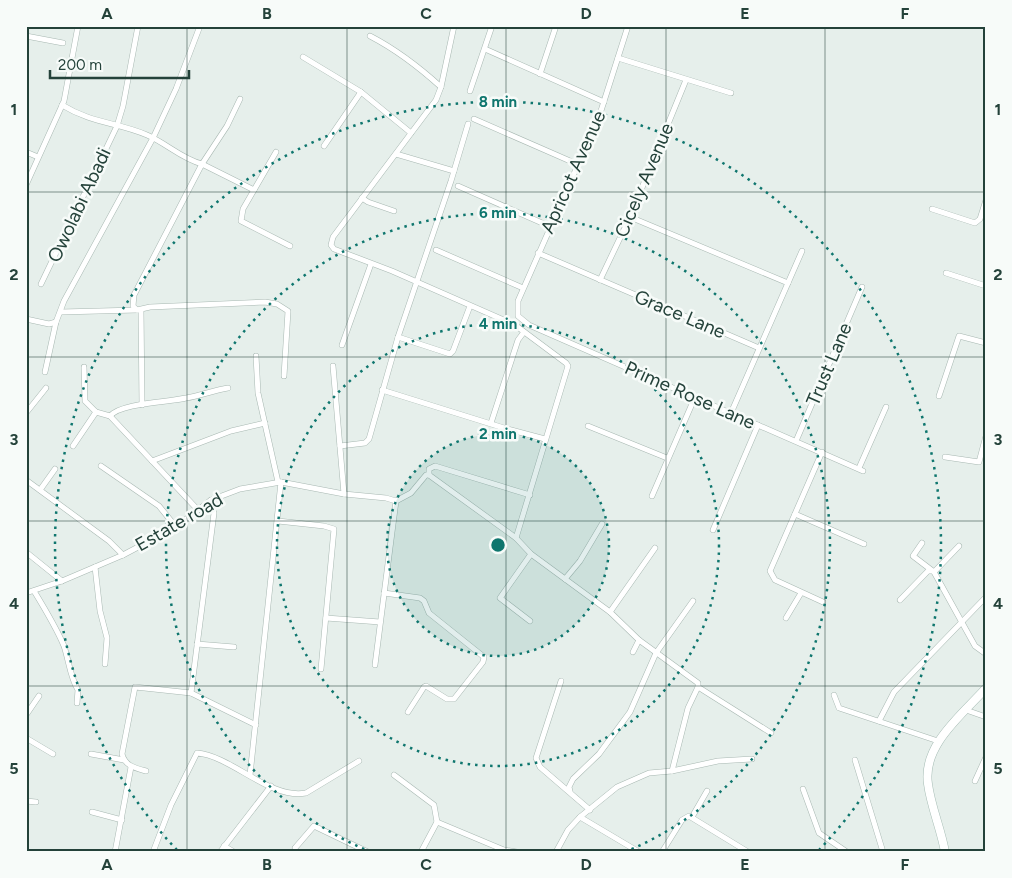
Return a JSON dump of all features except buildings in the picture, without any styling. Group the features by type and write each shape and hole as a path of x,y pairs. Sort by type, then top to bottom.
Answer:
{"street":[{"path":"26,185 62,105 78,26"},
{"name":"Owolabi Abadi","path":"41,284 117,126 123,106 138,26"},
{"path":"45,372 56,322 64,301 153,138 176,89 200,26"},
{"path":"454,26 441,87 436,100 333,236 331,245 334,248 515,325 568,366 516,538"},
{"path":"470,91 492,26"},
{"path":"540,74 556,26"},
{"name":"Apricot Avenue","path":"518,316 516,306 604,102 628,26"},
{"path":"26,36 63,43"},
{"path":"370,36 394,48 441,87"},
{"path":"485,49 604,102"},
{"path":"303,57 361,92 411,133"},
{"path":"618,58 731,93"},
{"name":"Cicely Avenue","path":"600,280 630,217 686,80"},
{"path":"324,146 361,92"},
{"path":"139,310 133,306 134,295 202,164 227,126 240,99"},
{"path":"62,105 82,116 153,138 191,161 202,164 254,190"},
{"path":"474,119 578,164"},
{"path":"340,446 365,443 369,439 398,338 468,124"},
{"path":"26,152 38,157"},
{"path":"276,152 243,209 241,221 290,246"},
{"path":"396,154 454,171"},
{"path":"458,186 549,226"},
{"path":"362,198 394,211"},
{"path":"932,210 976,223 980,219 986,200"},
{"path":"630,217 788,283"},
{"path":"436,250 523,288"},
{"path":"731,413 802,251"},
{"name":"Grace Lane","path":"538,252 759,348"},
{"path":"342,345 371,264"},
{"path":"946,273 986,286"},
{"name":"Trust Lane","path":"796,441 862,287"},
{"path":"61,312 139,310 159,307 265,302 277,304 288,311 284,376"},
{"path":"398,338 450,354 453,351 470,306"},
{"path":"139,310 142,405"},
{"name":"Prime Rose Lane","path":"518,316 529,325 861,470 886,407"},
{"path":"26,319 49,324 56,322"},
{"path":"491,423 510,362 518,340 524,332"},
{"path":"939,396 959,336 986,343"},
{"path":"250,775 278,521 280,482 258,393 256,356"},
{"path":"332,366 344,494"},
{"path":"84,367 85,401 96,412 110,416 198,510"},
{"path":"26,413 46,388"},
{"path":"110,416 116,411 228,388"},
{"path":"382,390 545,438"},
{"path":"652,496 695,397"},
{"path":"73,446 96,412"},
{"path":"152,461 231,431 265,422"},
{"path":"713,530 758,425"},
{"path":"588,426 668,458"},
{"path":"979,462 986,436"},
{"path":"822,452 770,571 774,580 801,594 823,602"},
{"path":"945,457 986,462"},
{"path":"101,466 158,506 176,527"},
{"path":"429,475 429,469 435,466 530,495"},
{"path":"40,490 55,469"},
{"path":"375,665 396,501 411,493 426,475 429,475"},
{"path":"429,475 516,538 531,554 610,612 639,640 698,683 698,687 771,734"},
{"path":"26,480 109,541 123,555"},
{"name":"Estate road","path":"26,593 62,581 123,555 176,527 211,500 240,489 280,482 396,501"},
{"path":"191,693 214,513 211,500"},
{"path":"795,514 864,544"},
{"path":"278,521 324,526 334,529 321,669"},
{"path":"565,579 580,560 602,524"},
{"path":"922,543 913,556 933,571 975,646 986,654"},
{"path":"900,600 928,571 933,571 959,546"},
{"path":"610,612 655,548"},
{"path":"26,552 62,581"},
{"path":"530,621 500,598 531,554"},
{"path":"95,567 100,611 107,638 105,664"},
{"path":"34,591 55,627 64,648 74,685 78,690 77,703"},
{"path":"384,593 420,598 424,601 429,613 484,657 483,662 454,698 447,699 426,686 408,712"},
{"path":"786,618 801,594"},
{"path":"879,721 894,692 986,597"},
{"path":"570,791 569,787 573,779 598,754 630,712 656,653 693,601"},
{"path":"326,618 380,622"},
{"path":"633,652 639,640"},
{"path":"197,644 234,647"},
{"path":"561,681 536,758 540,767 590,810"},
{"path":"146,771 131,767 124,760 122,754 135,687 191,693 256,725"},
{"path":"672,772 688,708 698,687"},
{"path":"945,852 942,830 928,784 930,760 938,741 986,688"},
{"path":"834,695 838,708 938,741"},
{"path":"26,715 39,696"},
{"path":"966,710 986,717"},
{"path":"26,738 53,754"},
{"path":"152,852 171,805 197,753 271,786 292,793 306,792 358,761"},
{"path":"91,754 124,760"},
{"path":"975,782 986,758"},
{"path":"556,852 568,830 580,817 617,787 648,773 672,772 718,761 752,759"},
{"path":"855,760 883,852"},
{"path":"116,852 131,767"},
{"path":"394,775 434,805 437,822 421,852"},
{"path":"220,852 271,786"},
{"path":"803,789 819,833 847,852"},
{"path":"692,817 707,791"},
{"path":"26,801 36,802"},
{"path":"92,812 122,820"},
{"path":"580,817 639,852"},
{"path":"662,852 682,820 692,817 748,852"},
{"path":"437,822 504,850 517,852"},
{"path":"295,848 314,826 368,852"},
{"path":"224,846 234,852"}]}
